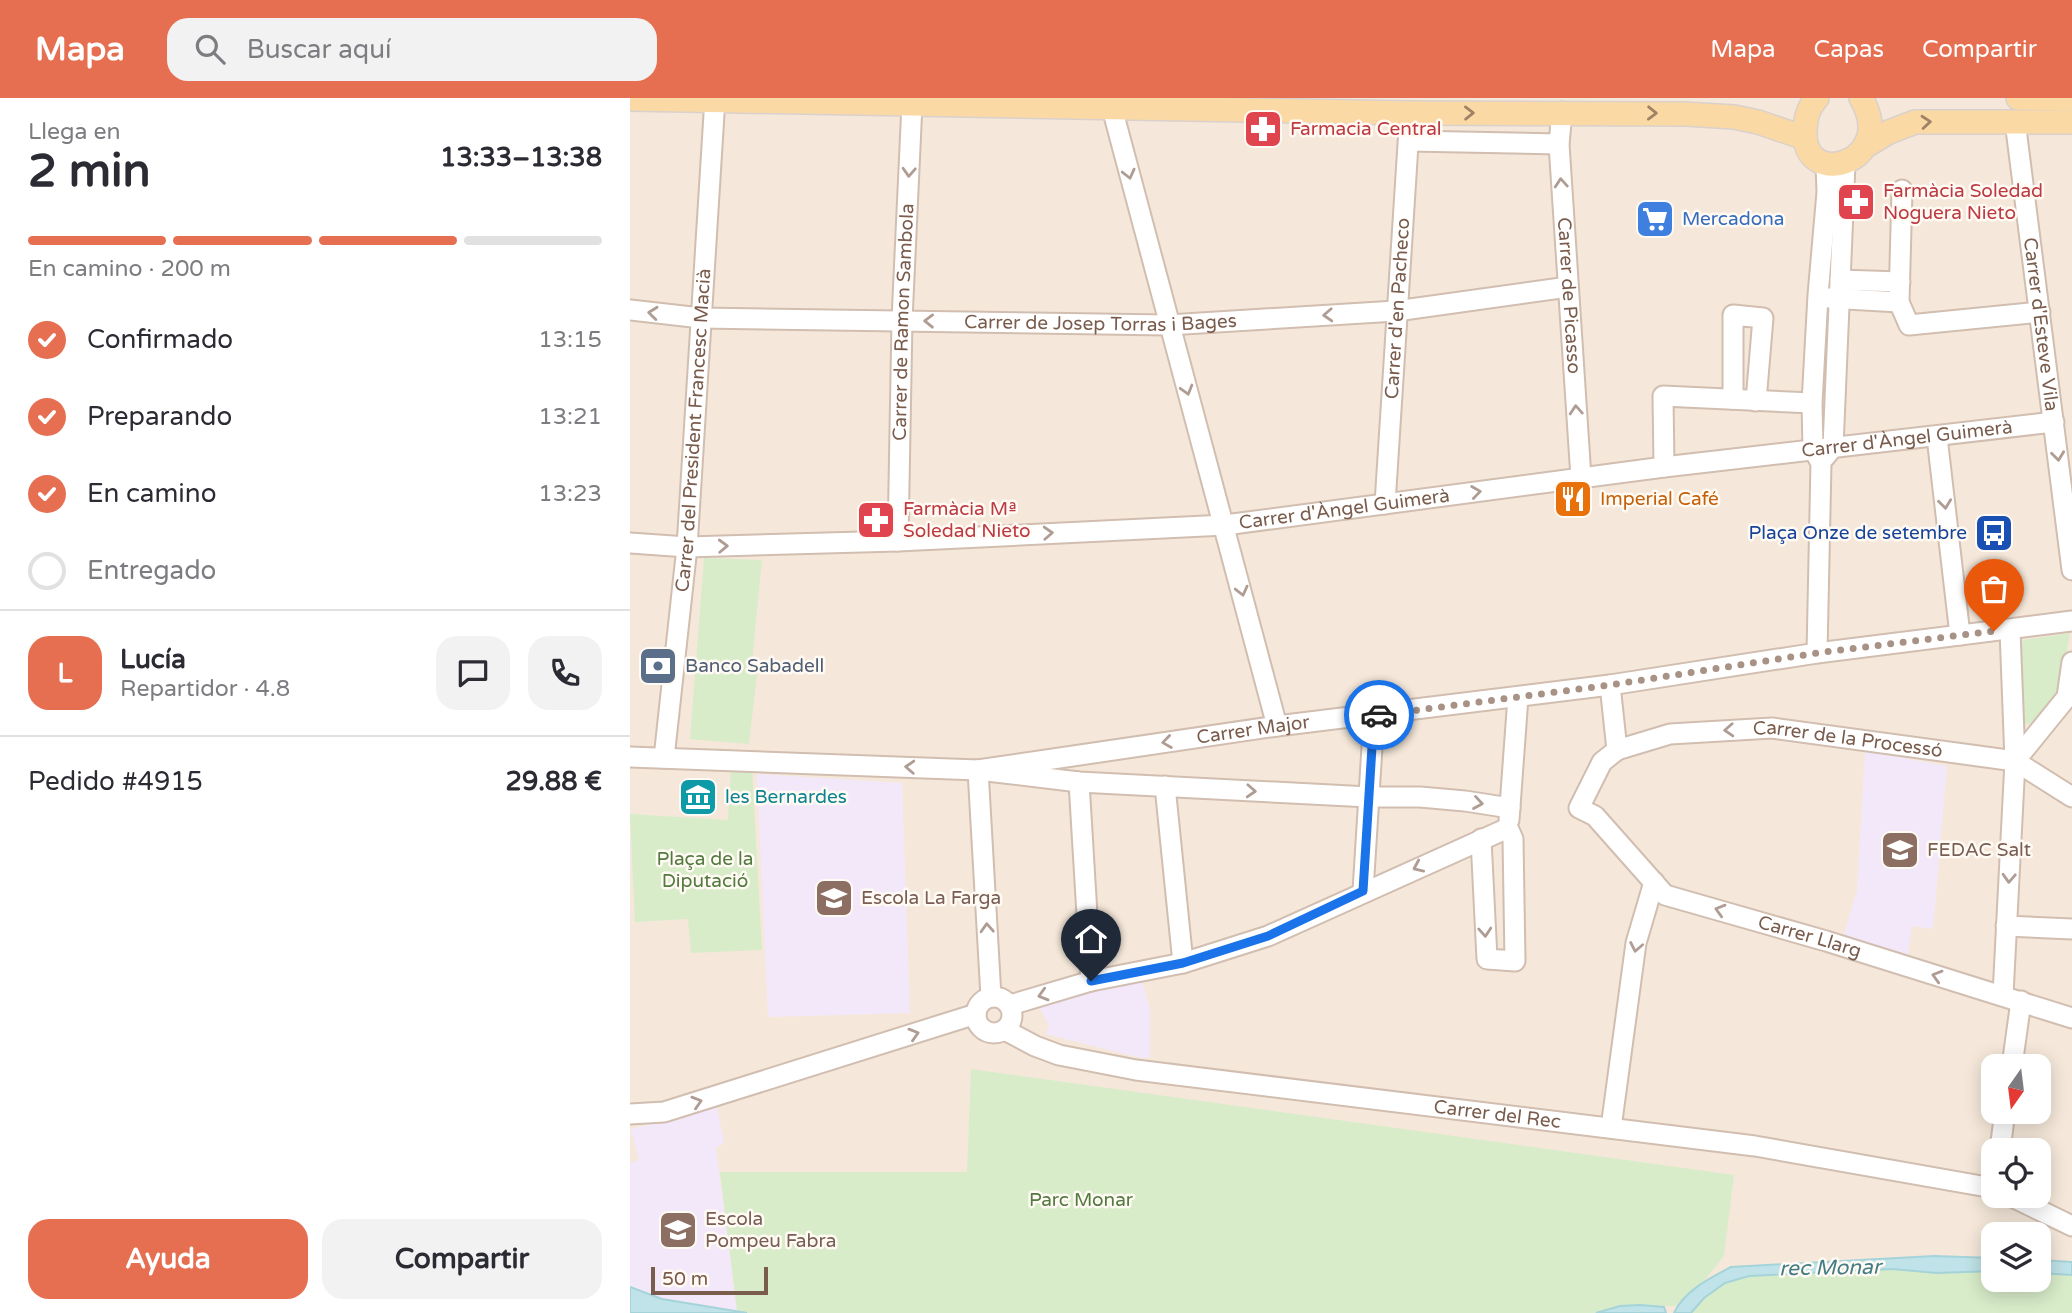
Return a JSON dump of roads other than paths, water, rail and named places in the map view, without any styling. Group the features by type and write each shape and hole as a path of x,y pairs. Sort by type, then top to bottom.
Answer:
{"main road":[{"path":"1817,98 1807,117 1805,138 1809,151 1818,160 1835,164 1853,159 1864,147 1889,132 1915,122 2072,122"},
{"path":"1861,98 1866,107 1870,127 1864,147"},
{"path":"2018,98 2072,99"},
{"path":"630,99 1098,105 1410,113 1711,115 1758,122 1805,138"}],"street":[{"name":"Carrer del President Francesc Macià","path":"664,758 687,547 715,99"},
{"name":"Carrer de Ramon Sambola","path":"898,541 902,320 912,104"},
{"path":"1098,105 1168,325 1225,525 1277,726"},
{"name":"Carrer d'en Pacheco","path":"1385,504 1410,113"},
{"name":"Carrer de Picasso","path":"1562,113 1559,144 1581,478"},
{"name":"Carrer d'Esteve Vila","path":"2015,121 2072,570"},
{"path":"1409,141 1559,144"},
{"path":"1817,653 1822,453 1840,279 1835,164"},
{"path":"1822,453 1812,403 1827,192 1835,164"},
{"path":"1902,190 1900,292 1909,325 2040,312"},
{"path":"1840,279 1900,292"},
{"name":"Carrer de Josep Torras i Bages","path":"630,310 701,318 1168,325 1396,312 1568,287"},
{"path":"1818,295 1839,300 1900,292"},
{"path":"1733,400 1733,316 1763,318 1756,401"},
{"path":"1664,467 1663,396 1812,403"},
{"name":"Carrer d'Àngel Guimerà","path":"630,543 687,547 898,541 1225,525 1664,467 1822,453 2054,422"},
{"path":"1937,437 1960,635"},
{"name":"Carrer Major","path":"978,770 1277,726 1610,685 1817,653 2072,621"},
{"path":"2010,630 2015,761 2006,926 2012,998 2012,1054"},
{"path":"2015,761 2067,697 2072,662"},
{"path":"1610,685 1617,750"},
{"path":"1481,839 1487,959 1515,961 1513,839 1509,818 1518,697"},
{"path":"1363,891 1374,715"},
{"name":"Carrer de la Processó","path":"1617,750 1670,734 1772,728 2015,761 2072,797"},
{"name":"Carrer Llarg","path":"1617,750 1602,762 1579,808 1595,816 1665,895 2072,1018"},
{"name":"Carrer Major","path":"630,757 978,770 1079,782 1161,786"},
{"path":"978,770 991,997"},
{"path":"1079,782 1091,981"},
{"path":"1183,963 1161,786 1465,801 1509,818"},
{"path":"1010,1005 1091,981 1183,963 1268,936 1481,839 1509,818"},
{"path":"1611,1128 1636,943 1654,882"},
{"path":"2006,926 2072,929"},
{"path":"991,997 1002,998 1010,1005 1012,1018 1005,1030 993,1033 982,1029 976,1014 978,1006 991,997"},
{"path":"630,1114 664,1112 976,1014"},
{"name":"Carrer del Rec","path":"1005,1030 1059,1055 1136,1070 1755,1146 1981,1186"},
{"path":"2035,1208 2072,1226"}],"water":[{"name":"rec Monar","path":"1934,1256 1981,1258 1981,1271 1937,1273 1892,1269 1749,1276 1725,1283 1704,1298 1691,1313 1674,1313 1691,1292 1731,1267"},
{"path":"2051,1261 2072,1262 2072,1275 2051,1274"},
{"path":"630,1287 662,1299 747,1313 630,1313"},
{"path":"1620,1306 1664,1307 1666,1313 1596,1313"}],"place":[{"name":"Farmacia Central","path":"1263,129"},
{"name":"Farmàcia Soledad Noguera Nieto","path":"1856,202"},
{"name":"Mercadona","path":"1655,219"},
{"name":"Imperial Café","path":"1573,499"},
{"name":"Farmàcia Mª Soledad Nieto","path":"876,520"},
{"name":"Plaça Onze de setembre","path":"1994,533"},
{"name":"Banco Sabadell","path":"658,666"},
{"name":"les Bernardes","path":"698,797"},
{"name":"FEDAC Salt","path":"1900,850"},
{"name":"Escola La Farga","path":"834,898"},
{"name":"Escola Pompeu Fabra","path":"678,1230"}],"park label":[{"name":"Plaça de la Diputació","path":"705,870"},
{"name":"Parc Monar","path":"1081,1200"}]}
